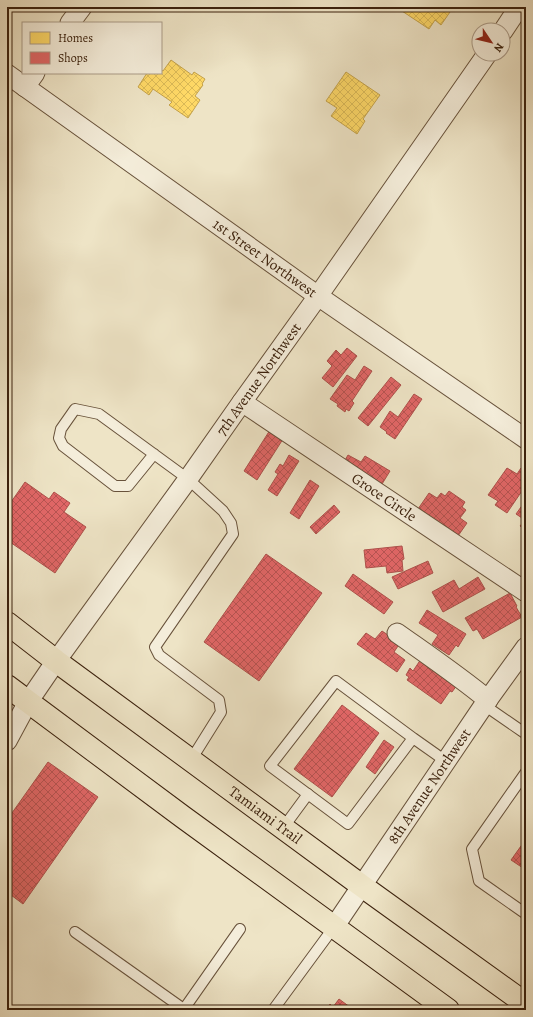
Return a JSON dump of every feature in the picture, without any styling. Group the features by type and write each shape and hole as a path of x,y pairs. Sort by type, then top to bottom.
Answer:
{"main road":[{"name":"Tamiami Trail","path":"7,623 56,661 362,886 526,1004"},
{"path":"7,686 183,818 448,1010"}],"street":[{"path":"71,22 82,7"},
{"path":"509,22 519,7"},
{"name":"7th Avenue Northwest","path":"7,741 28,702 56,661 318,296 481,62"},
{"name":"1st Street Northwest","path":"7,74 30,80 318,296 526,439"},
{"name":"Groce Circle","path":"242,402 526,592"},
{"path":"397,633 446,667 486,703"},
{"name":"8th Avenue Northwest","path":"334,927 486,703 526,647"}],"lane":[{"path":"154,454 128,486 115,486 63,446 59,438 61,429 75,410 99,414 154,454 188,479 223,512 231,523 233,534 155,647 159,655 219,700 221,712 191,760"},
{"path":"413,738 348,824 270,766 336,680 447,762"},
{"path":"486,703 526,734"},
{"path":"526,772 472,849 479,881 526,914"},
{"path":"283,828 308,794"},
{"path":"273,1010 334,927"},
{"path":"75,932 184,1010 240,929"}],"building: Homes":[{"path":"396,7 444,7 443,8 450,12 441,25 435,20 429,29"},
{"path":"171,60 192,75 194,72 205,79 202,84 203,85 195,96 200,100 188,118 169,105 172,102 153,89 149,95 138,87 146,74 162,74"},
{"path":"346,72 380,95 363,119 365,121 357,134 331,116 337,108 326,101"}],"building: Shops":[{"path":"347,348 357,356 333,387 322,378 332,366 327,361 336,350 341,355"},
{"path":"364,366 372,371 352,401 354,403 349,411 346,409 345,412 337,406 338,404 330,399 347,375 355,380"},
{"path":"391,377 401,385 368,426 358,418"},
{"path":"414,394 422,399 395,439 380,427 390,411 398,417"},
{"path":"270,430 283,439 257,480 244,471"},
{"path":"289,455 299,461 277,496 268,490 278,474 275,472 280,464 283,466"},
{"path":"348,455 361,462 365,456 390,471 379,489 341,467"},
{"path":"507,468 517,474 521,468 526,472 526,485 507,513 495,505 498,501 488,495"},
{"path":"310,480 319,486 299,519 290,513"},
{"path":"25,482 49,499 54,492 70,503 64,512 86,527 55,573 7,540 7,504 9,505"},
{"path":"449,491 465,502 462,507 466,510 460,518 467,523 458,536 418,509 429,493 437,498 441,493 445,496"},
{"path":"526,500 526,530 520,526 525,520 516,514"},
{"path":"334,505 340,512 316,534 310,527"},
{"path":"402,546 404,559 402,560 403,571 387,573 386,566 366,568 364,550"},
{"path":"266,554 322,593 259,681 204,642"},
{"path":"428,561 433,573 398,589 392,577"},
{"path":"353,574 393,602 384,614 345,586"},
{"path":"478,577 485,589 443,612 432,592 454,580 459,589"},
{"path":"510,593 522,617 483,639 477,629 473,631 465,618"},
{"path":"427,610 466,634 458,647 456,645 449,655 432,644 438,635 419,623"},
{"path":"382,631 400,643 394,652 405,660 397,672 357,644 366,633 375,639"},
{"path":"421,659 457,685 452,692 450,691 441,704 407,680 409,677 406,675 410,668 413,671"},
{"path":"342,705 379,733 332,797 294,769"},
{"path":"384,740 394,747 375,774 366,767"},
{"path":"48,762 98,797 23,904 7,892 7,820"},
{"path":"526,839 526,870 511,860"},
{"path":"339,999 354,1010 326,1010 330,1004 333,1007"}]}
